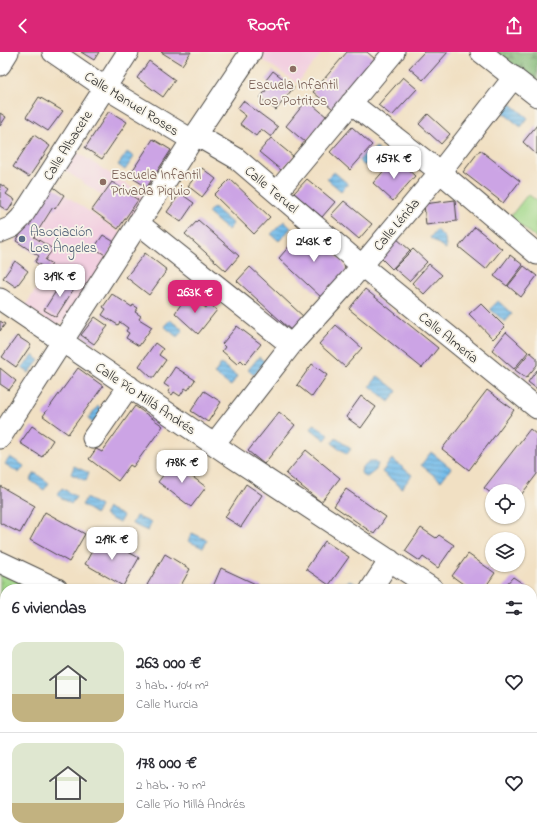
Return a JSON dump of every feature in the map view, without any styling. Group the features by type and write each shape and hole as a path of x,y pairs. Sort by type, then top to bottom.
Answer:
{"street":[{"path":"0,65 8,52"},
{"name":"Calle Manuel Roses","path":"53,52 104,87 194,137"},
{"name":"Calle Albacete","path":"0,232 12,227 21,218 104,87 128,52"},
{"path":"0,438 138,223 251,52"},
{"path":"277,192 394,52"},
{"path":"481,52 537,96"},
{"name":"Calle Lérida","path":"214,444 291,345 440,172 514,77"},
{"path":"351,103 440,172 537,254"},
{"name":"Calle Teruel","path":"194,137 236,158 361,265"},
{"path":"138,223 291,345"},
{"path":"0,238 0,247"},
{"name":"Calle Almería","path":"361,265 537,408"},
{"name":"Calle Pío Millá Andrés","path":"0,298 214,444 426,584"},
{"path":"93,438 129,386"},
{"path":"374,584 390,560"},
{"path":"0,562 47,584"}],"shaded area":[{"name":"Escuela Infantil Los Potritos","path":"259,52 323,52 297,83 257,56"},
{"name":"Escuela Infantil Privada Piquio","path":"75,151 146,197 134,217 63,169"},
{"path":"52,186 122,234 65,322 54,325 25,306 52,264 16,241"}],"green space":[{"path":"494,52 537,52 537,86"},
{"path":"528,194 537,201 537,239 510,217"},
{"path":"0,568 40,584 0,584"}],"water":[{"path":"510,103 528,118 521,127 502,112"},
{"path":"376,147 379,150 365,166 359,161 367,151 370,153"},
{"path":"127,152 134,157 125,170 118,165"},
{"path":"334,172 348,184 341,191 327,179"},
{"path":"213,207 233,224 228,230 208,213"},
{"path":"284,221 291,228 279,241 271,234"},
{"path":"436,230 445,238 446,249 430,238"},
{"path":"498,301 512,314 505,322 490,309"},
{"path":"170,320 183,330 177,337 164,326"},
{"path":"33,355 39,360 29,373 22,368"},
{"path":"259,357 265,362 254,375 248,370"},
{"path":"221,364 237,376 231,386 214,374"},
{"path":"378,376 397,391 389,402 370,386"},
{"path":"98,406 104,411 94,424 88,419"},
{"path":"314,424 329,435 325,440 311,429"},
{"path":"336,438 351,449 347,454 332,443"},
{"path":"431,452 451,468 441,481 421,465"},
{"path":"10,457 24,466 19,473 5,464"},
{"path":"392,459 412,475 402,488 382,472"},
{"path":"370,461 376,461 378,463 376,470 367,477 363,476 361,472 362,467"},
{"path":"74,466 89,473 86,481 71,474"},
{"path":"35,473 49,483 44,490 30,480"},
{"path":"62,488 76,497 71,504 57,495"},
{"path":"86,498 100,506 96,514 82,505"},
{"path":"108,508 123,516 119,523 104,515"},
{"path":"136,516 151,523 148,531 132,524"},
{"path":"192,533 207,540 203,548 188,541"},
{"path":"349,580 356,584 346,584"}],"building":[{"path":"81,52 99,52 94,60"},
{"path":"161,52 191,52 182,65"},
{"path":"347,52 367,52 375,59 333,109 313,92"},
{"path":"424,52 448,52 423,80 409,68"},
{"path":"149,61 175,80 163,97 137,78"},
{"path":"273,71 294,87 276,110 260,98 271,84 266,80"},
{"path":"403,77 417,89 392,116 378,105"},
{"path":"39,97 63,111 48,131 26,117"},
{"path":"307,100 327,117 305,142 286,126"},
{"path":"243,101 278,127 271,137 261,129 256,136 240,124 246,116 237,109"},
{"path":"109,111 127,122 102,159 85,148"},
{"path":"0,113 6,117 0,126"},
{"path":"428,114 450,134 441,144 419,124"},
{"path":"537,125 537,155 523,142"},
{"path":"352,127 372,145 350,170 330,152"},
{"path":"34,135 50,146 29,177 13,167"},
{"path":"271,138 293,156 281,170 259,152"},
{"path":"153,139 171,150 147,187 129,176"},
{"path":"480,150 520,181 503,203 463,172"},
{"path":"395,158 415,176 393,201 373,183"},
{"path":"202,168 216,179 202,197 188,186"},
{"path":"230,179 270,217 254,234 214,195"},
{"path":"307,179 335,202 322,217 294,193"},
{"path":"112,182 138,200 118,229 92,210"},
{"path":"0,184 9,190 6,194 15,200 8,211 0,206"},
{"path":"52,186 64,195 55,209 53,207 34,237 53,249 45,260 52,264 48,270 35,262 39,256 16,241"},
{"path":"180,193 194,203 181,222 167,212"},
{"path":"455,200 457,221 426,225 424,204"},
{"path":"344,201 372,224 359,239 331,215"},
{"path":"198,220 239,256 226,271 185,234"},
{"path":"475,227 502,249 486,269 459,247"},
{"path":"305,228 343,262 346,272 322,298 279,258"},
{"path":"103,235 116,243 107,256 94,248"},
{"path":"397,239 410,250 392,269 380,257"},
{"path":"413,249 427,262 409,281 394,268"},
{"path":"145,253 167,270 149,295 126,277"},
{"path":"510,255 523,265 507,286 494,276"},
{"path":"15,261 28,271 16,287 3,278"},
{"path":"429,264 442,275 424,294 412,283"},
{"path":"524,266 537,276 521,297 508,286"},
{"path":"250,267 305,318 293,332 237,281"},
{"path":"63,280 75,287 56,317 44,310"},
{"path":"365,289 438,348 422,368 349,309"},
{"path":"112,294 132,307 133,305 138,308 135,312 141,316 139,319 152,327 139,346 126,338 129,333 126,331 128,328 120,322 118,325 102,315 106,309 103,307"},
{"path":"188,294 206,308 208,303 217,310 198,334 175,313"},
{"path":"481,303 505,327 493,339 469,314"},
{"path":"95,317 108,326 94,344 81,335"},
{"path":"0,321 5,324 0,331"},
{"path":"336,325 362,348 345,367 319,344"},
{"path":"237,326 261,344 245,364 241,360 237,364 222,351 225,347 222,344"},
{"path":"506,332 528,352 514,369 492,350"},
{"path":"17,336 31,345 16,367 2,357"},
{"path":"155,343 163,349 159,355 166,360 154,377 151,377 139,366"},
{"path":"530,352 537,358 537,365 526,378 515,370"},
{"path":"312,364 327,375 312,397 297,385"},
{"path":"175,367 195,380 188,390 185,388 180,396 174,392 172,395 168,392 170,388 164,384"},
{"path":"0,368 16,381 9,390 0,384"},
{"path":"78,368 103,386 68,434 43,416"},
{"path":"537,370 537,389 528,382"},
{"path":"487,390 514,410 469,470 442,449"},
{"path":"204,391 221,402 208,422 191,411"},
{"path":"361,396 376,407 361,428 346,417"},
{"path":"135,406 163,426 133,467 130,465 118,481 89,459 96,449 102,452"},
{"path":"279,412 295,425 264,464 248,451"},
{"path":"32,426 53,440 42,457 20,443"},
{"path":"530,429 537,435 537,474 525,490 525,484 487,484"},
{"path":"306,450 340,478 321,502 286,474"},
{"path":"173,462 206,487 191,507 158,482"},
{"path":"246,484 262,495 241,527 225,517"},
{"path":"0,486 35,506 20,533 0,523"},
{"path":"346,489 386,517 374,534 334,506"},
{"path":"45,512 85,534 69,562 30,540"},
{"path":"421,528 436,538 439,535 454,545 438,568 423,557 420,561 405,551"},
{"path":"100,536 139,558 124,584 120,584 85,564"},
{"path":"325,541 349,557 330,584 306,569"},
{"path":"165,554 190,569 182,584 148,584"},
{"path":"468,554 485,566 485,572 495,573 487,584 463,584 452,576"},
{"path":"221,568 256,584 214,584"},
{"path":"513,577 524,584 507,584"}],"place":[{"name":"Escuela Infantil Los Potritos","path":"293,69"},
{"name":"Escuela Infantil Privada Piquio","path":"103,182"},
{"name":"Asociación Los Ángeles","path":"22,239"}]}
